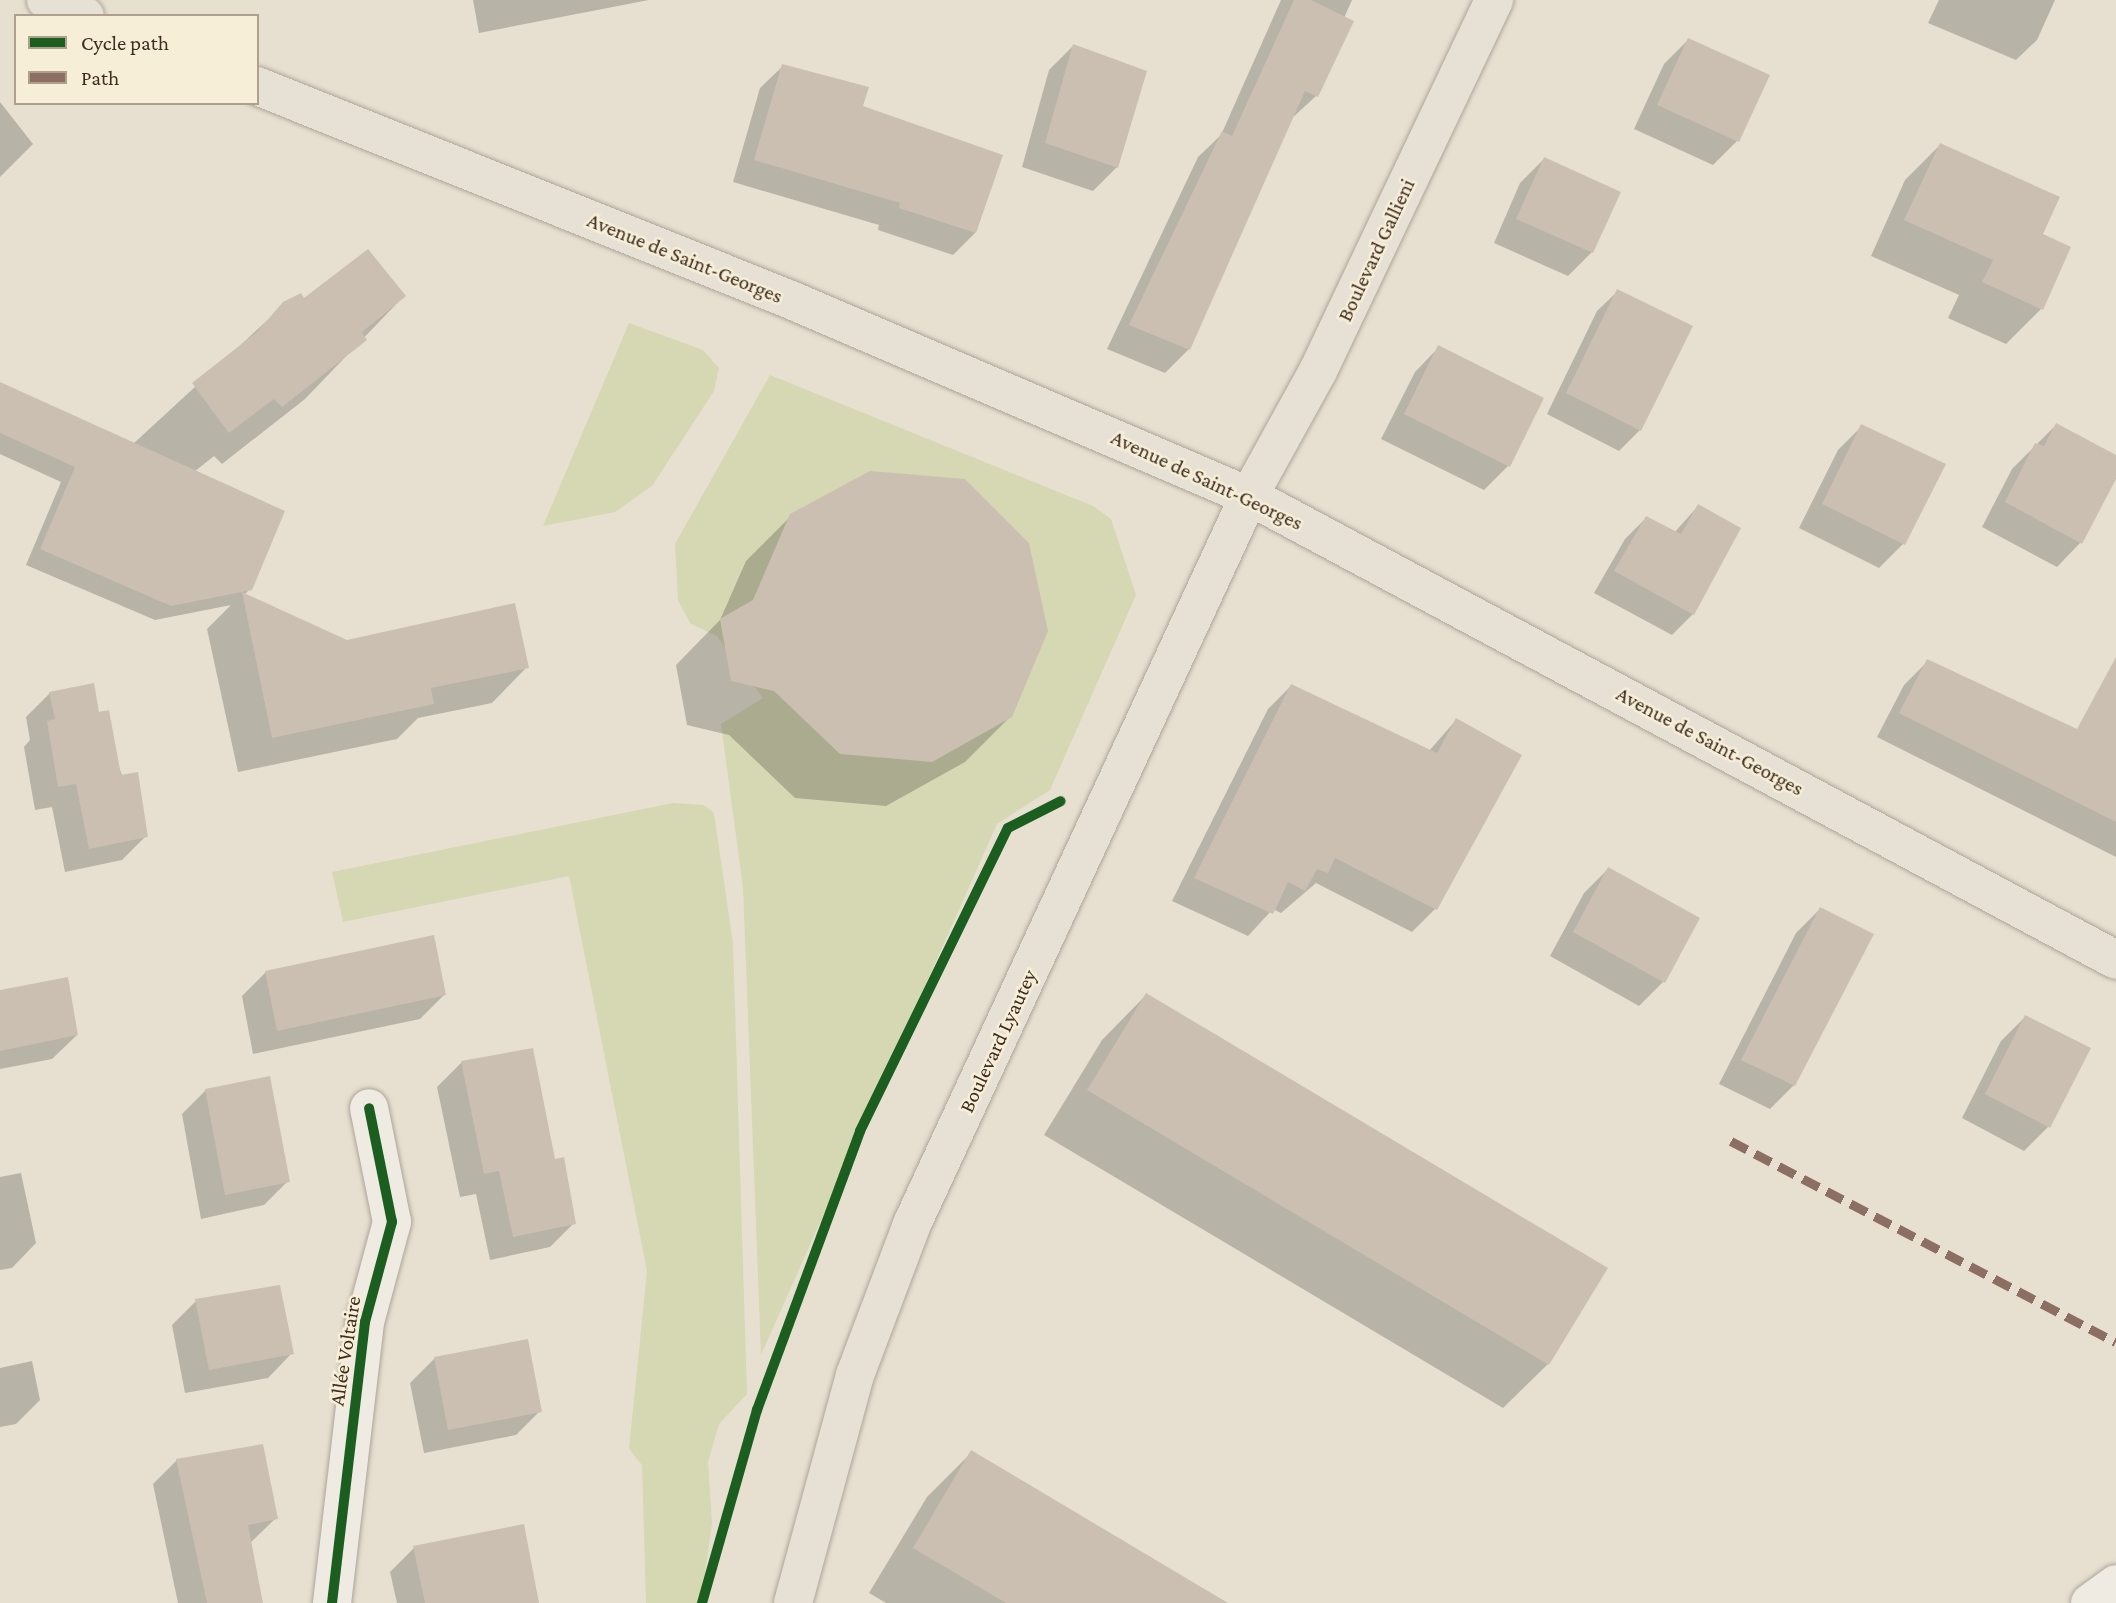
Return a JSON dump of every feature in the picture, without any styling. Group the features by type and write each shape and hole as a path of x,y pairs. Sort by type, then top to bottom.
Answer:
{"main road":[{"path":"46,0 80,14"},
{"name":"Boulevard Gallieni","path":"1249,495 1318,371 1494,0"},
{"name":"Avenue de Saint-Georges","path":"259,87 791,300 1249,495 2116,960"},
{"name":"Boulevard Lyautey","path":"793,1603 855,1375 912,1224 1249,495"}],"street":[{"name":"Allée Voltaire","path":"332,1603 365,1322 392,1222 369,1108"},
{"path":"2090,1603 2116,1584"}],"green space":[{"path":"629,323 703,350 719,368 714,391 652,486 615,512 543,526"},
{"path":"770,375 1093,506 1111,519 1136,595 1050,790 997,824 761,1355 743,888 721,724 763,698 717,636 691,624 678,601 675,544"},
{"path":"673,803 704,805 714,813 733,943 747,1394 719,1424 708,1462 712,1523 701,1603 646,1603 642,1465 629,1449 647,1271 569,876 343,922 332,872"}],"building":[{"path":"1294,0 1311,0 1354,21 1318,97 1305,91 1190,350 1129,325 1222,131 1232,136"},
{"path":"1688,38 1770,75 1739,142 1657,105"},
{"path":"1073,44 1147,71 1118,168 1045,143"},
{"path":"782,64 869,87 863,106 1003,155 976,233 899,208 900,203 754,160"},
{"path":"1940,143 2060,197 2043,234 2071,247 2043,310 1982,282 1993,260 1904,220"},
{"path":"1544,157 1621,192 1593,253 1516,219"},
{"path":"368,249 406,296 362,332 367,340 282,407 274,399 229,433 192,383 257,332 283,302 301,293 304,298"},
{"path":"1617,289 1693,326 1641,431 1566,393"},
{"path":"1438,345 1544,398 1510,467 1404,414"},
{"path":"0,382 285,511 252,590 171,606 40,549 75,467 0,433"},
{"path":"2056,423 2116,455 2116,479 2082,544 2005,502 2035,443 2044,446"},
{"path":"1861,424 1946,464 1905,545 1822,504"},
{"path":"870,471 965,479 1029,543 1048,631 1012,717 932,762 840,754 774,691 731,681 720,619 753,600 790,514"},
{"path":"1698,504 1741,528 1694,615 1614,571 1646,516 1681,534"},
{"path":"242,592 347,640 515,603 529,668 431,688 434,704 272,738"},
{"path":"2116,657 2116,822 1899,713 1927,659 2077,729"},
{"path":"94,683 99,712 109,710 121,775 138,772 148,837 89,849 76,784 58,787 47,721 55,719 49,692"},
{"path":"1291,684 1437,753 1456,718 1522,755 1437,910 1335,858 1328,873 1317,869 1305,891 1288,882 1273,914 1194,878"},
{"path":"1608,867 1700,918 1665,983 1573,932"},
{"path":"1820,907 1874,934 1795,1086 1741,1060"},
{"path":"434,935 446,995 277,1031 265,971"},
{"path":"68,977 78,1035 0,1051 0,990"},
{"path":"1146,993 1608,1268 1549,1365 1087,1090"},
{"path":"2025,1015 2091,1048 2050,1128 1985,1094"},
{"path":"533,1048 555,1159 564,1157 576,1224 513,1237 499,1171 484,1174 461,1061"},
{"path":"270,1076 290,1182 225,1195 205,1089"},
{"path":"280,1285 294,1354 209,1370 195,1299"},
{"path":"528,1339 542,1412 448,1430 434,1357"},
{"path":"263,1444 278,1519 248,1525 263,1603 207,1603 176,1459"},
{"path":"971,1450 1228,1603 1006,1603 913,1548"},
{"path":"524,1524 539,1603 425,1603 413,1546"}],"marked path":[{"path":"1731,1141 2116,1342"}],"cycle path":[{"path":"702,1603 757,1410 860,1131 1008,828 1061,801"},
{"path":"332,1603 365,1322 392,1222 369,1108"}]}
